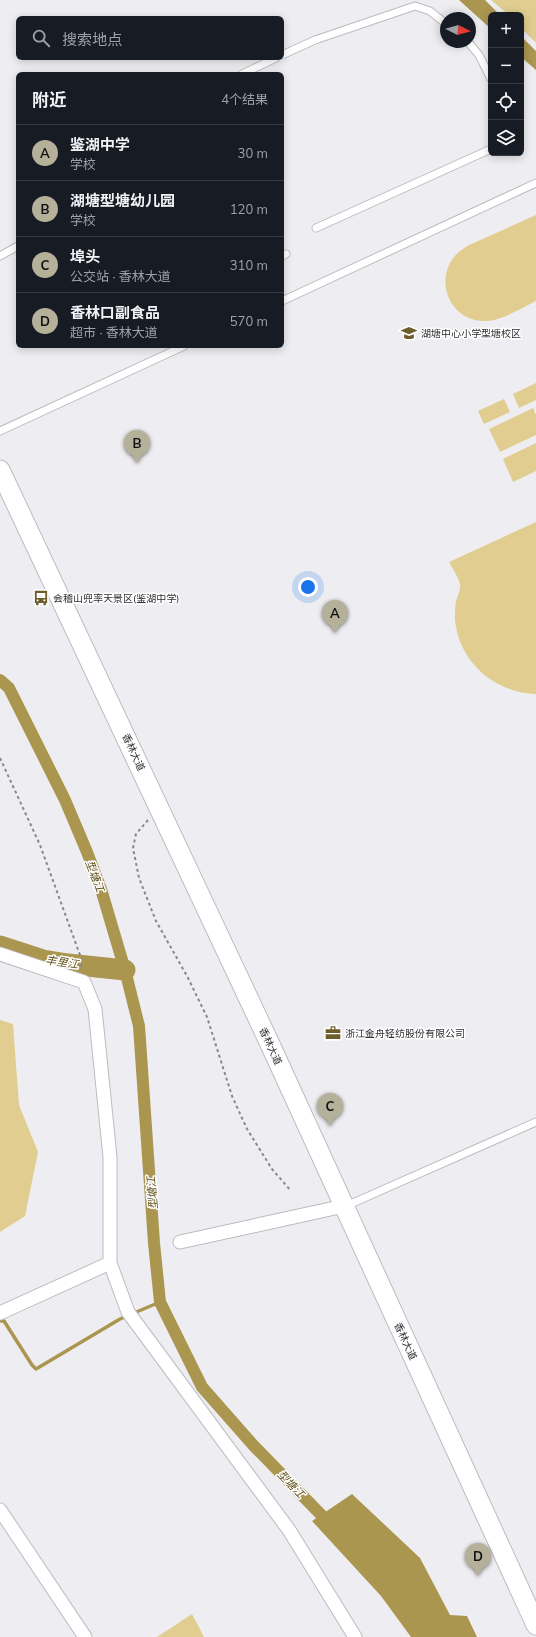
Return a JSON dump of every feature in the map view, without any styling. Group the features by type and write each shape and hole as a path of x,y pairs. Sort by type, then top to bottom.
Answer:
{"main road":[{"name":"香林大道","path":"0,470 160,807 536,1625"}],"street":[{"path":"0,954 84,982 95,1009 110,1157 110,1263 129,1314 289,1530 355,1637"},
{"path":"180,1242 344,1206"},
{"path":"0,1313 110,1263"},
{"path":"0,1510 85,1637"}],"lane":[{"path":"284,54 315,40 415,6 430,11 440,19"},
{"path":"473,48 479,56 488,73"},
{"path":"246,72 272,60"},
{"path":"316,228 488,150"},
{"path":"284,300 536,183"},
{"path":"0,256 16,247"},
{"path":"0,431 180,348"},
{"path":"344,1206 536,1122"}],"path":[{"path":"0,758 40,845 80,955"},
{"path":"160,807 136,834 133,848 139,878 156,921 187,976 207,1016 232,1096 247,1129 272,1169 291,1191"}],"shaded area":[{"path":"459,0 485,0 497,12 488,12 488,26 476,15 476,12 472,12"},
{"path":"491,0 536,0 536,43 524,31 524,12 505,12"},
{"path":"524,39 536,51 536,70 524,60"},
{"path":"536,215 536,301 505,317 485,321 474,320 457,310 447,293 445,283 446,273 450,263 457,253 467,246"},
{"path":"536,383 536,400 519,408 513,394"},
{"path":"504,399 510,412 484,424 478,411"},
{"path":"533,408 536,415 536,435 500,452 489,429"},
{"path":"536,443 536,471 513,482 503,459"},
{"path":"536,522 536,694 507,688 493,681 472,662 458,635 455,611 460,584 449,562"},
{"path":"0,1020 13,1024 19,1105 38,1152 25,1216 0,1232"},
{"path":"352,1494 420,1558 450,1615 467,1616 477,1637 411,1637 381,1596 312,1521"},
{"path":"192,1614 204,1637 157,1637"}],"waterway":[{"name":"型塘江","path":"0,680 9,688 65,800 101,889 125,970 139,1026 154,1243 160,1302 202,1387 254,1446 332,1526"},
{"name":"丰里江","path":"0,946 43,960 125,970"},
{"path":"0,1321 4,1321 36,1369 120,1319 160,1302"}],"place":[{"name":"湖塘中心小学型塘校区","path":"409,333"},
{"name":"湖塘型塘幼儿园","path":"137,463"},
{"name":"会稽山兜率天景区(鉴湖中学)","path":"41,598"},
{"name":"鉴湖中学","path":"335,633"},
{"name":"浙江金舟轻纺股份有限公司","path":"333,1033"},
{"name":"埠头","path":"330,1126"},
{"name":"香林口副食品","path":"478,1576"}]}
